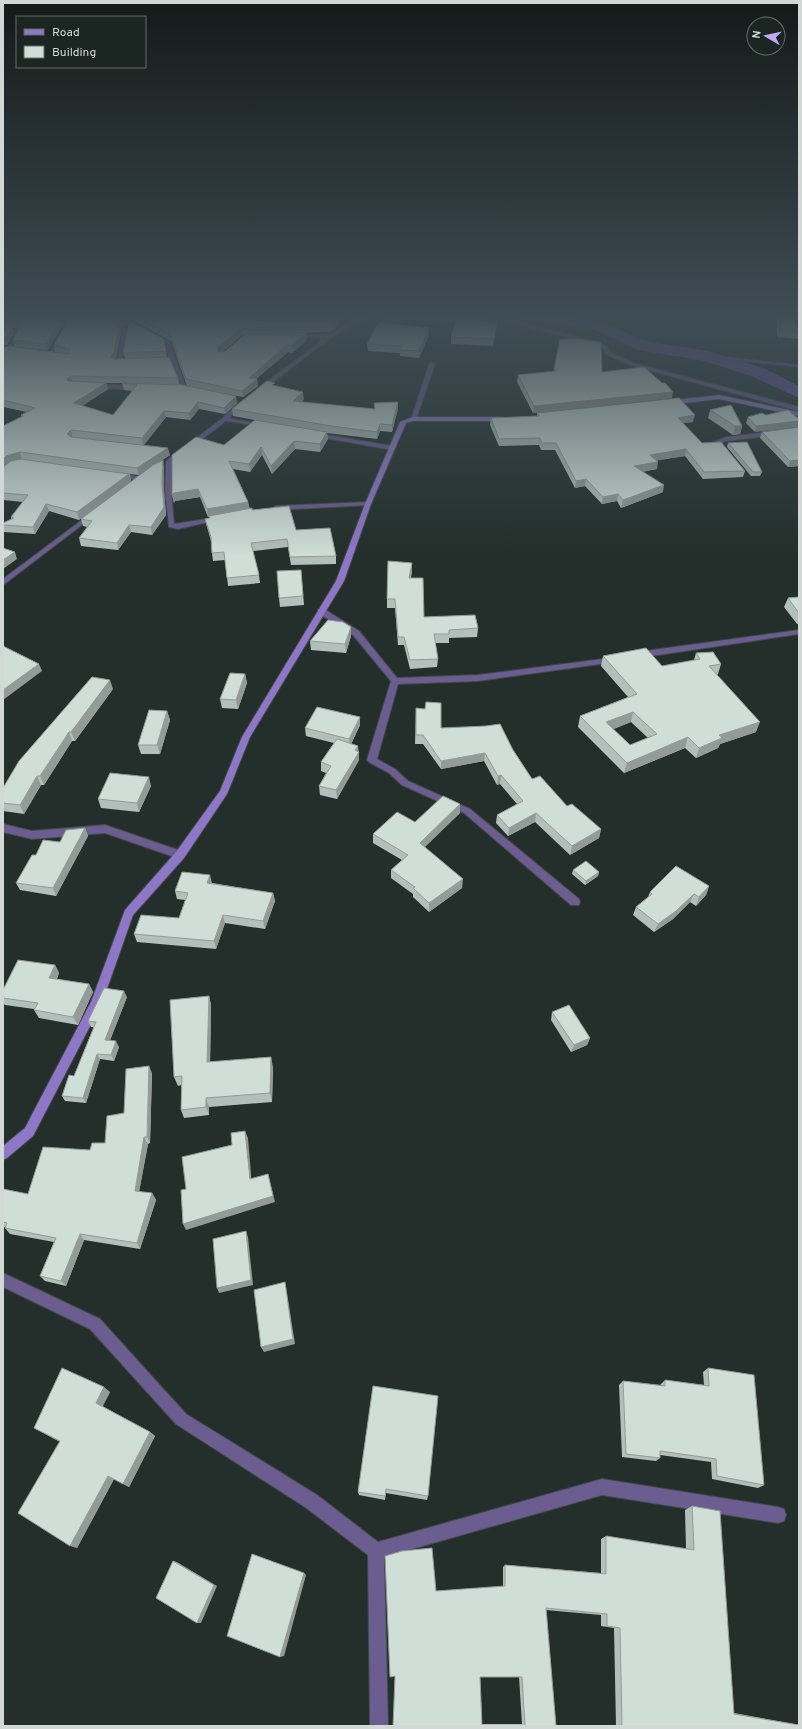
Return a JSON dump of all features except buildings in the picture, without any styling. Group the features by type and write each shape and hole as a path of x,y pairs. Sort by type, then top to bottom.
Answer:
{"street":[{"path":"413,419 421,396"},
{"path":"740,396 796,412"},
{"path":"660,404 719,397 796,412"},
{"path":"230,517 178,527 171,526 166,462 225,419 244,401 236,399"},
{"path":"796,412 799,423"},
{"path":"3,1154 29,1132 96,1003 130,913 180,856 224,792 246,737 340,581 368,504 403,422 413,419 513,418"},
{"path":"225,419 271,427"},
{"path":"732,459 715,443 726,439 799,430"},
{"path":"309,434 392,448"},
{"path":"172,452 179,453"},
{"path":"111,474 144,476 130,487"},
{"path":"267,510 282,507 368,504"},
{"path":"3,583 96,512"},
{"path":"321,611 356,633 395,681"},
{"path":"395,681 478,678 799,632"},
{"path":"395,681 372,760 392,771 405,783 467,811 575,902"},
{"path":"3,828 32,835 105,829 180,856"},
{"path":"3,1280 95,1324 181,1419 311,1501 376,1551"},
{"path":"376,1551 602,1487 778,1515"},
{"path":"376,1551 379,1726"}]}
